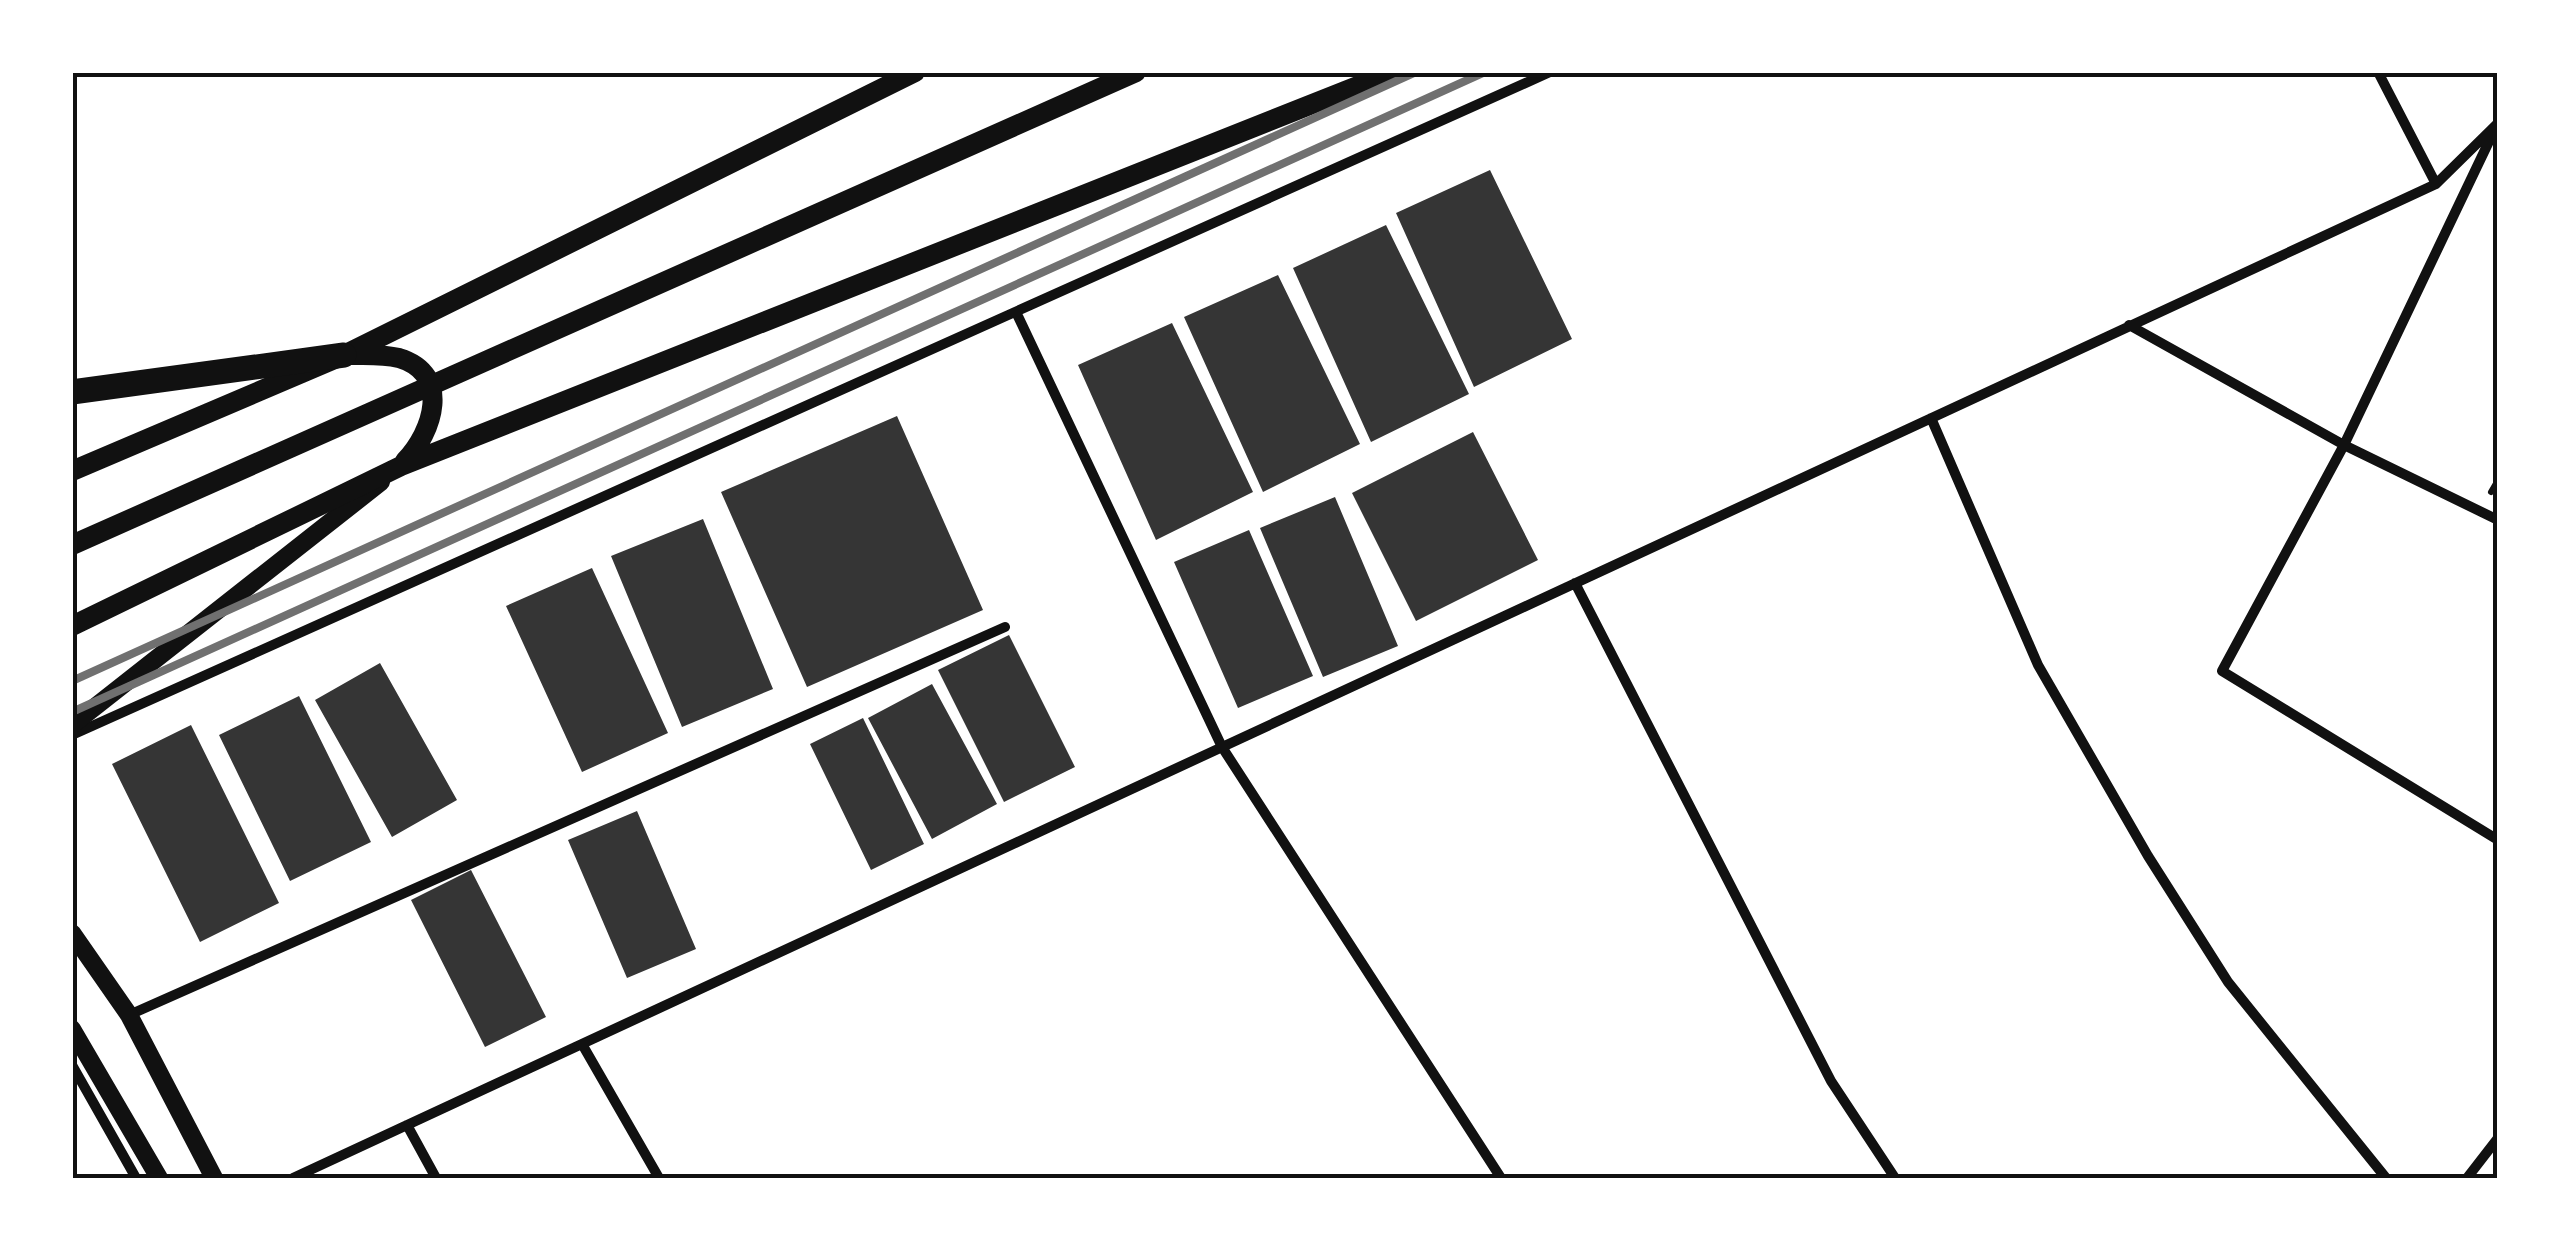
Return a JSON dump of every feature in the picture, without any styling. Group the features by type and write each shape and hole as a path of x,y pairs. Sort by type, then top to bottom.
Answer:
{"main road":[{"path":"72,472 344,355 915,72"},
{"path":"72,545 1136,72"},
{"path":"72,626 401,466 1393,72"},
{"path":"72,392 344,355 401,358 419,369 430,384 430,424 423,442 401,466"}],"street":[{"path":"72,735 1550,72"},
{"path":"2378,72 2436,184"},
{"path":"293,1178 2436,184 2498,123"},
{"path":"2498,123 2344,445 2222,671 2498,840"},
{"path":"1016,312 1222,747 1501,1178"},
{"path":"2129,326 2344,445 2498,520"},
{"path":"1931,418 2038,665 2148,856 2228,982 2386,1178"},
{"path":"72,725 401,466"},
{"path":"1574,584 1831,1082 1895,1178"},
{"path":"129,1016 1005,628"},
{"path":"72,933 129,1016 214,1178"},
{"path":"72,1029 159,1178"},
{"path":"582,1044 659,1178"},
{"path":"72,1065 136,1178"},
{"path":"408,1125 436,1178"},
{"path":"2468,1178 2498,1138"}],"building":[{"path":"1490,170 1572,339 1474,387 1396,213"},
{"path":"1386,225 1469,394 1371,442 1293,268"},
{"path":"1278,275 1360,444 1263,492 1184,317"},
{"path":"1172,323 1253,492 1156,540 1078,365"},
{"path":"897,416 983,610 807,687 721,492"},
{"path":"1473,432 1538,560 1416,621 1352,493"},
{"path":"1335,497 1398,646 1323,677 1260,528"},
{"path":"703,519 773,689 682,727 611,556"},
{"path":"1249,530 1313,676 1238,708 1174,562"},
{"path":"592,568 668,733 582,772 506,606"},
{"path":"1009,635 1075,767 1004,802 938,670"},
{"path":"380,663 457,800 392,837 315,700"},
{"path":"932,684 997,804 932,839 868,718"},
{"path":"299,696 371,842 290,881 219,735"},
{"path":"863,718 924,844 871,870 810,744"},
{"path":"191,725 279,903 200,942 112,764"},
{"path":"637,811 696,949 627,978 568,840"},
{"path":"471,870 546,1017 485,1047 411,900"}],"railway":[{"path":"72,681 1416,72"},
{"path":"72,712 1485,72"}]}
